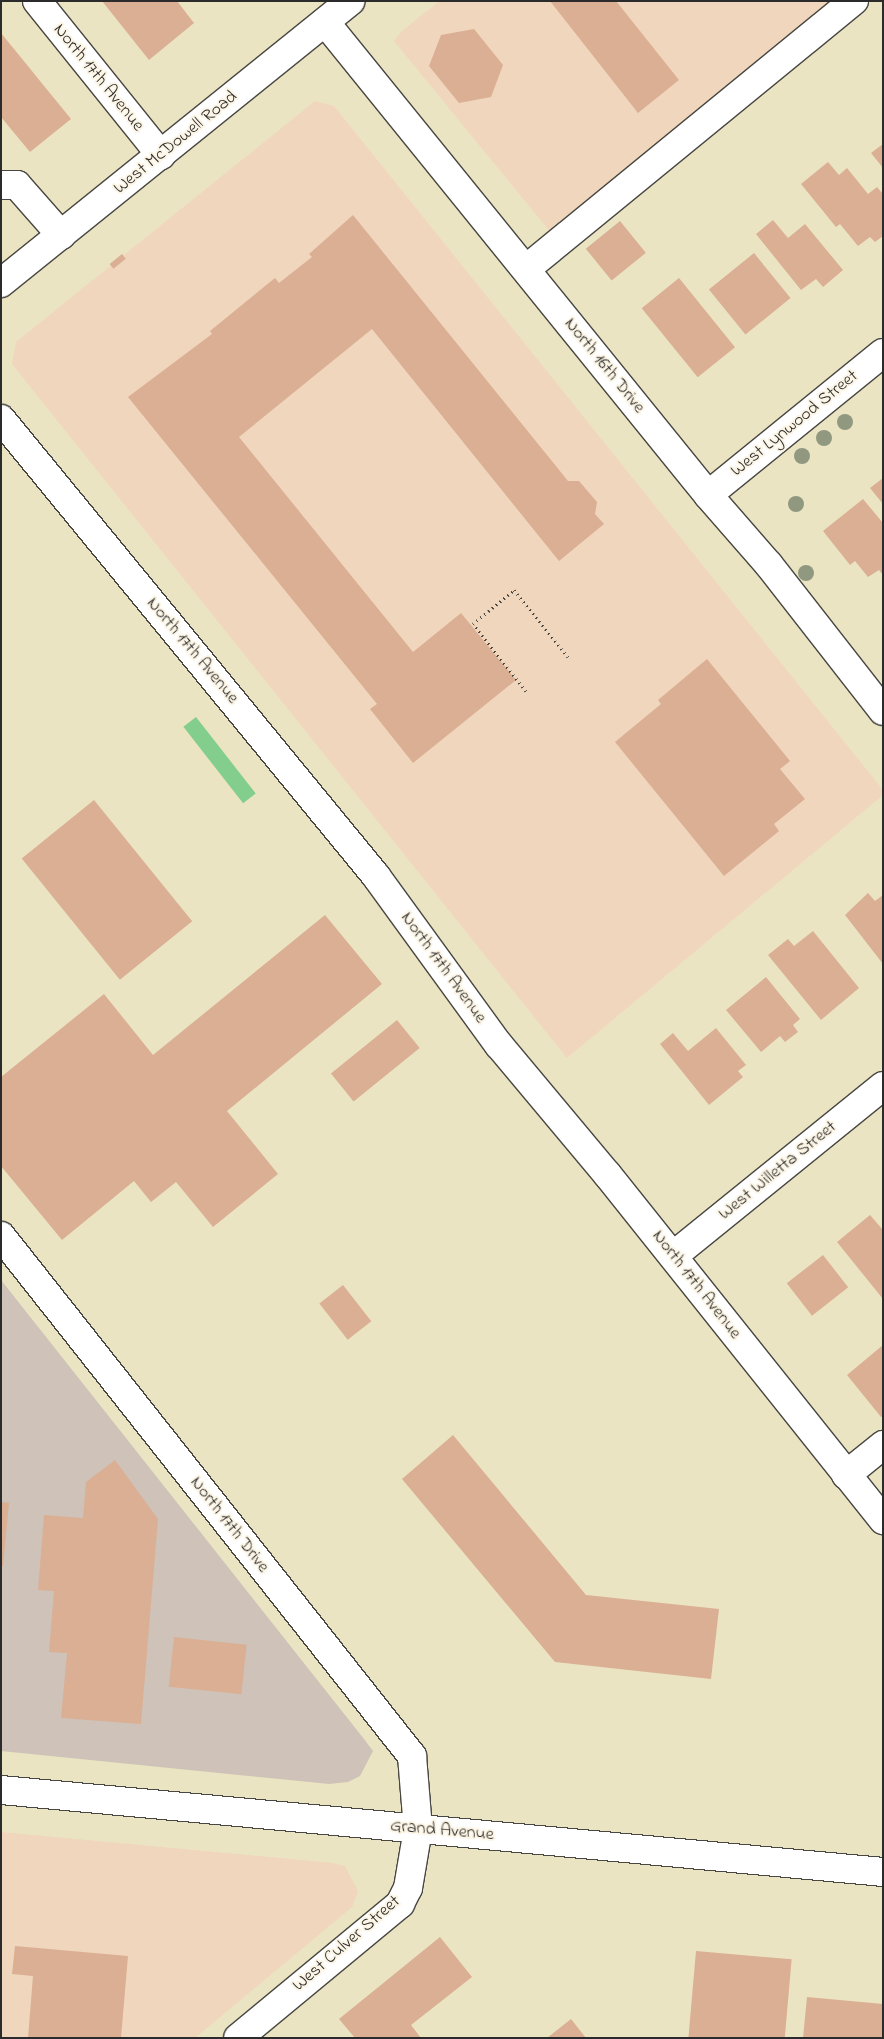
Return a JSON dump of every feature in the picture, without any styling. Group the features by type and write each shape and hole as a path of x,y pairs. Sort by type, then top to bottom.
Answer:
{"street":[{"name":"North 17th Avenue","path":"37,1 160,155"},
{"name":"West McDowell Road","path":"1,284 351,1"},
{"path":"526,269 854,1"},
{"name":"North 16th Drive","path":"325,22 708,494 769,565 883,711"},
{"path":"1,186 17,185 61,235"},
{"name":"West Lynwood Street","path":"708,494 883,353"},
{"name":"North 17th Avenue","path":"1,419 370,868 499,1045 673,1256 883,1520"},
{"name":"West Willetta Street","path":"673,1256 883,1086"},
{"name":"North 17th Drive","path":"1,1236 412,1756 418,1829"},
{"path":"846,1475 883,1446"},
{"name":"Grand Avenue","path":"1,1790 883,1872"},
{"name":"West Culver Street","path":"238,2038 400,1904 408,1888 418,1829"}],"path":[{"path":"526,691 473,624 514,590 568,657"}],"shaded area":[{"path":"439,1 844,1 552,234 394,41 401,32"},
{"path":"315,101 334,106 883,790 883,795 567,1058 12,364 16,342"},
{"path":"1,1280 373,1751 360,1776 348,1782 329,1784 1,1751"},
{"path":"1,1832 333,1863 345,1866 358,1891 352,1907 195,2038 1,2038"}],"green space":[{"path":"196,717 256,793 243,803 183,727"}],"building":[{"path":"102,1 177,1 194,23 149,60"},
{"path":"550,1 616,1 679,80 638,113"},
{"path":"474,29 503,65 491,97 459,103 429,66 441,35"},
{"path":"1,33 71,119 30,152 1,117"},
{"path":"883,144 883,168 871,153"},
{"path":"828,162 839,175 847,168 868,194 877,187 883,194 883,236 875,242 870,237 858,246 840,224 836,227 801,184"},
{"path":"353,215 568,481 579,481 597,502 595,514 604,524 559,561 372,329 239,437 413,652 461,613 516,680 413,763 370,709 377,704 128,397 212,334 210,331 275,278 279,283 312,257 309,254"},
{"path":"773,220 788,238 805,224 843,270 823,287 816,279 801,290 756,234"},
{"path":"620,221 646,253 612,281 586,249"},
{"path":"754,253 791,298 745,335 709,290"},
{"path":"122,254 126,259 113,269 110,264"},
{"path":"679,278 735,347 698,377 642,308"},
{"path":"883,478 883,504 870,488"},
{"path":"863,499 883,523 883,575 879,570 868,577 855,561 850,565 823,531"},
{"path":"707,659 790,761 780,769 805,799 774,824 779,831 724,876 615,742 661,704 658,700"},
{"path":"94,800 192,921 120,980 22,859"},
{"path":"868,893 875,901 883,895 883,964 845,915"},
{"path":"325,915 382,984 227,1111 278,1174 213,1227 176,1182 151,1202 134,1181 62,1240 1,1166 1,1077 104,994 153,1055"},
{"path":"813,931 859,988 821,1020 768,955 788,939 794,946"},
{"path":"766,977 800,1019 793,1025 798,1032 785,1042 780,1036 761,1052 726,1010"},
{"path":"397,1020 420,1048 354,1101 331,1073"},
{"path":"716,1028 746,1065 738,1071 743,1077 709,1105 660,1044 673,1033 688,1051"},
{"path":"870,1215 883,1230 883,1299 837,1242"},
{"path":"823,1255 848,1287 812,1316 787,1283"},
{"path":"343,1285 371,1321 348,1340 319,1303"},
{"path":"883,1345 883,1416 881,1417 847,1375"},
{"path":"453,1435 586,1595 719,1609 711,1679 555,1662 402,1479"},
{"path":"115,1460 158,1519 141,1724 61,1718 67,1653 49,1652 54,1591 38,1590 44,1515 83,1518 86,1482"},
{"path":"1,1502 9,1503 3,1566 1,1565"},
{"path":"174,1637 247,1645 241,1694 169,1687"},
{"path":"440,1937 472,1977 411,2025 421,2038 355,2038 339,2019"},
{"path":"15,1946 128,1956 121,2038 28,2038 33,1976 12,1974"},
{"path":"696,1951 792,1959 785,2038 688,2038"},
{"path":"807,1997 883,2004 883,2038 803,2038"},
{"path":"571,2019 586,2038 547,2038"}]}
